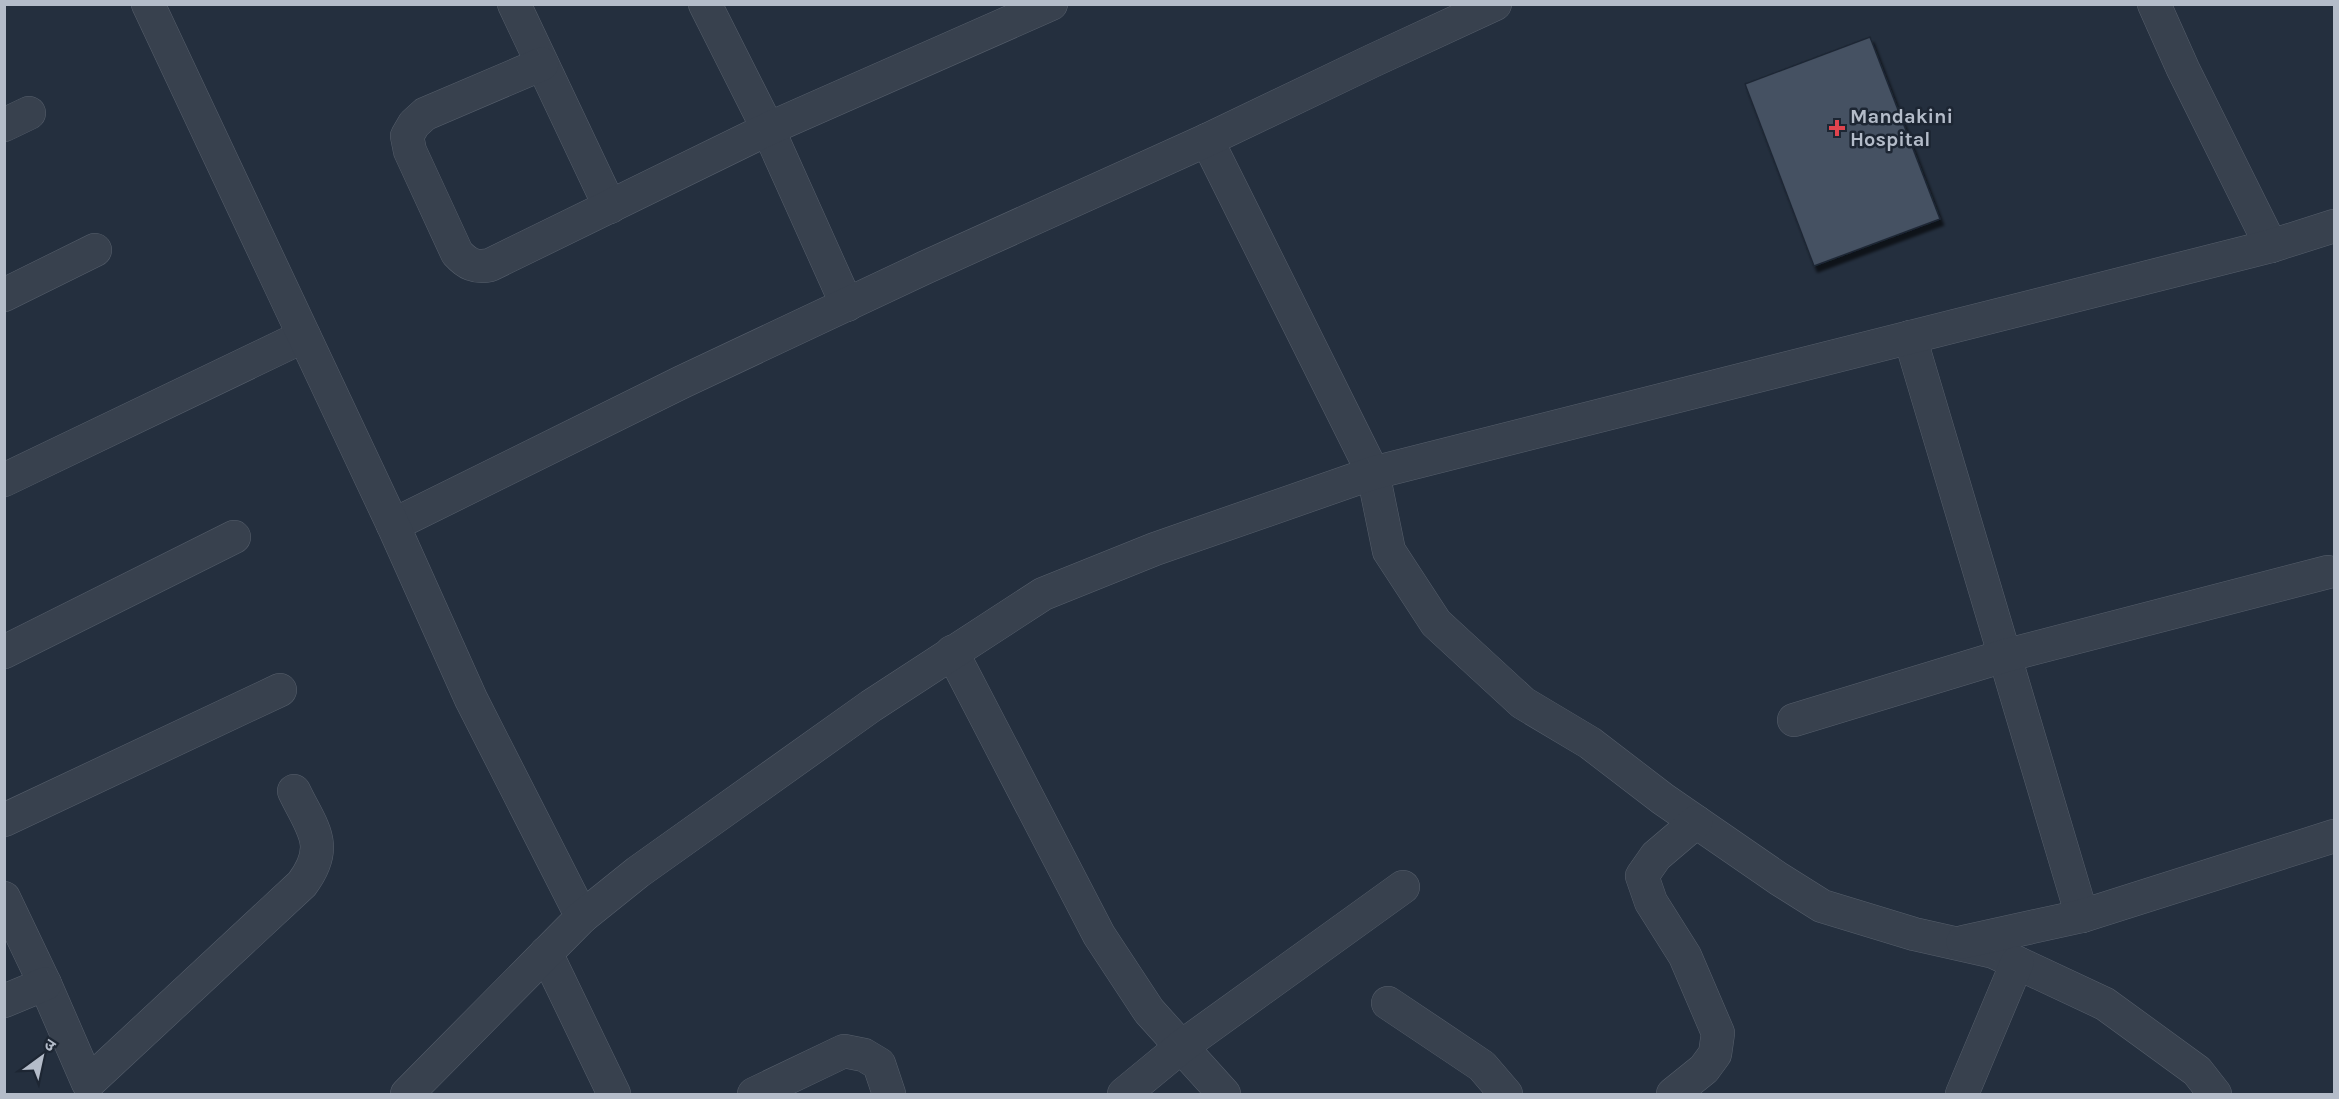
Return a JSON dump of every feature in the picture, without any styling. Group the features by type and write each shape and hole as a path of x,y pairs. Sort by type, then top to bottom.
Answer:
{"street":[{"path":"148,4 393,525 471,699 582,917"},
{"path":"514,4 610,207"},
{"path":"705,4 768,129 847,305"},
{"path":"542,64 425,114 414,124 407,136 410,151 457,253 466,262 478,267 490,265 768,129 1051,4"},
{"path":"393,525 682,382 1496,4"},
{"path":"2154,4 2183,69 2271,246"},
{"path":"1207,140 1373,473 1389,551 1436,623 1523,703 1590,743 1696,822 1822,906 1914,934 1994,952 2105,1004 2197,1071 2215,1095"},
{"path":"407,1095 582,917 638,872 842,726 1043,594 1155,549 1373,473 2271,246 2334,226"},
{"path":"4,295 95,250"},
{"path":"4,480 304,336"},
{"path":"1910,337 2082,916"},
{"path":"4,652 234,537"},
{"path":"1794,720 2004,656 2328,572"},
{"path":"952,652 1099,934 1149,1011 1224,1095"},
{"path":"4,820 280,690"},
{"path":"4,898 45,984 83,1089 302,884 312,870 317,856 318,842 294,791"},
{"path":"1673,1095 1704,1069 1715,1054 1718,1033 1685,956 1651,902 1642,876 1656,856 1696,822"},
{"path":"1959,943 2082,916 2334,836"},
{"path":"1124,1095 1181,1047 1403,887"},
{"path":"546,953 614,1095"},
{"path":"1962,1095 2017,963"},
{"path":"4,1001 45,984"},
{"path":"1388,1003 1482,1066 1506,1095"},
{"path":"754,1095 844,1051 864,1054 879,1064 889,1095"}],"building":[{"path":"1870,37 1940,219 1814,266 1745,84"}],"place":[{"name":"Mandakini Hospital","path":"1837,128"}]}
